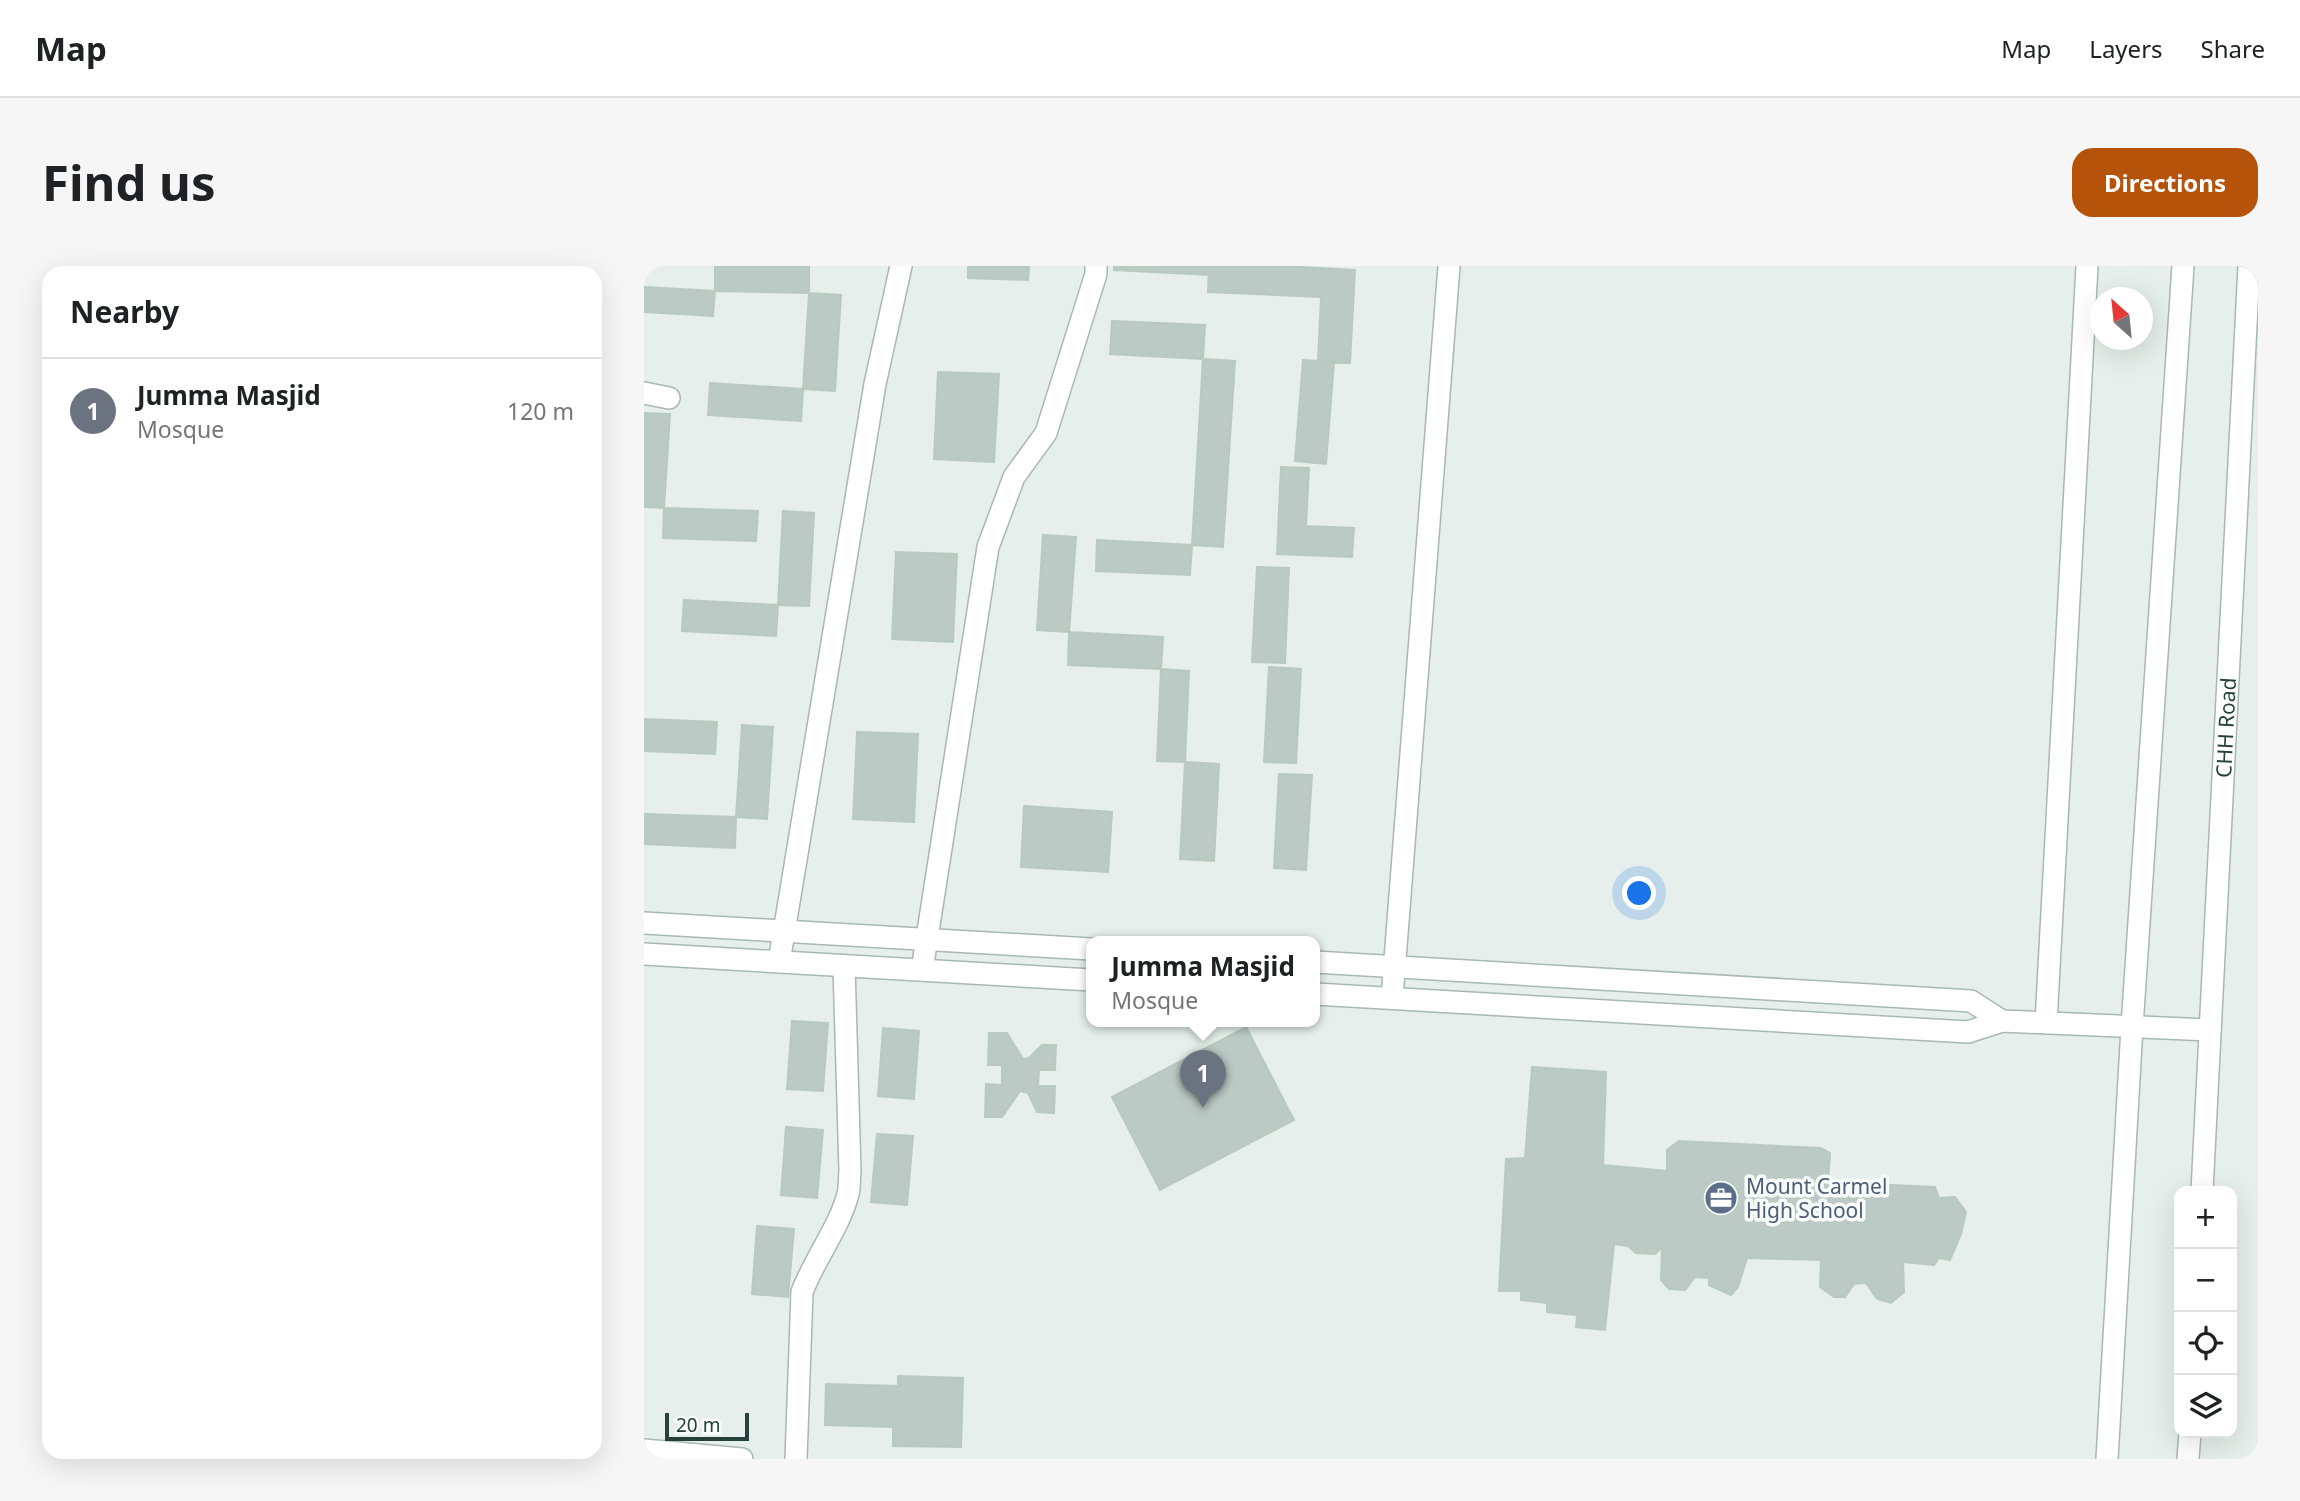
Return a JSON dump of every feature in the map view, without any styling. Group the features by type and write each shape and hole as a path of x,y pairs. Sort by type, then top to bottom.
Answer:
{"street":[{"path":"779,962 875,384 901,266"},
{"path":"922,970 988,547 1014,477 1046,433 1096,274 1096,266"},
{"path":"1392,998 1449,266"},
{"path":"2046,1023 2087,266"},
{"path":"2107,1459 2132,1027 2183,266"},
{"name":"CHH Road","path":"2202,1186 2251,378 2249,266"},
{"path":"644,393 669,398"},
{"path":"644,923 1086,949"},
{"path":"644,954 1086,980"},
{"path":"1320,962 1971,1001 2002,1021"},
{"path":"796,1459 802,1292 848,1193 850,1171 844,966"},
{"path":"1320,993 1968,1032 2002,1021 2210,1030"},
{"path":"2188,1459 2190,1438"},
{"path":"644,1450 742,1459"}],"building":[{"path":"715,266 809,266 809,293 715,291"},
{"path":"968,266 1029,266 1028,280 968,278"},
{"path":"1114,266 1209,266 1209,275 1114,270"},
{"path":"1209,266 1355,270 1350,363 1318,361 1321,297 1208,292"},
{"path":"644,287 715,291 713,316 644,312"},
{"path":"809,293 841,295 835,391 803,389"},
{"path":"1112,321 1205,325 1203,359 1110,354"},
{"path":"1203,359 1235,361 1223,547 1192,545"},
{"path":"1303,360 1334,362 1326,464 1295,461"},
{"path":"938,372 999,374 994,462 934,459"},
{"path":"710,383 803,389 801,421 708,415"},
{"path":"644,413 670,414 664,508 644,507"},
{"path":"1281,467 1309,468 1306,526 1354,528 1352,557 1277,554"},
{"path":"664,508 758,511 756,541 663,538"},
{"path":"783,511 814,513 809,606 778,605"},
{"path":"1043,535 1076,537 1069,632 1037,630"},
{"path":"1097,540 1192,545 1190,575 1096,571"},
{"path":"896,552 957,554 953,642 892,639"},
{"path":"1257,567 1289,568 1285,663 1252,662"},
{"path":"684,600 778,605 776,636 682,631"},
{"path":"1069,632 1163,637 1161,669 1068,665"},
{"path":"1269,667 1301,669 1296,763 1264,762"},
{"path":"1161,669 1189,671 1185,762 1157,761"},
{"path":"644,719 717,722 715,754 644,751"},
{"path":"742,725 773,727 767,819 736,817"},
{"path":"857,732 918,734 914,822 853,819"},
{"path":"1185,762 1219,764 1214,861 1180,859"},
{"path":"1279,774 1312,775 1306,870 1274,868"},
{"path":"1024,806 1112,812 1108,872 1021,867"},
{"path":"644,814 736,817 735,848 644,844"},
{"path":"792,1021 828,1023 823,1091 787,1089"},
{"path":"1246,1027 1294,1120 1160,1190 1112,1097"},
{"path":"883,1028 919,1031 914,1099 878,1096"},
{"path":"989,1033 1007,1033 1023,1059 1029,1058 1042,1045 1056,1045 1055,1070 1039,1070 1038,1086 1055,1086 1054,1113 1037,1112 1028,1093 1020,1091 1002,1117 985,1117 986,1084 1002,1085 1002,1065 988,1065"},
{"name":"Mount Carmel High School","path":"1532,1067 1606,1072 1603,1165 1667,1171 1667,1150 1679,1141 1821,1148 1830,1153 1828,1182 1935,1187 1939,1198 1955,1197 1966,1212 1961,1234 1950,1260 1939,1258 1934,1265 1903,1262 1904,1292 1891,1303 1877,1299 1866,1283 1854,1284 1845,1297 1834,1297 1820,1287 1821,1260 1747,1258 1738,1287 1731,1295 1709,1285 1709,1278 1695,1277 1685,1290 1669,1289 1661,1280 1662,1247 1655,1254 1636,1253 1628,1246 1614,1244 1605,1330 1576,1327 1577,1315 1547,1312 1547,1303 1521,1300 1521,1291 1499,1291 1506,1159 1525,1158"},
{"path":"786,1127 823,1130 817,1198 781,1195"},
{"path":"877,1134 913,1136 907,1205 871,1202"},
{"path":"757,1226 794,1229 788,1297 752,1294"},
{"path":"898,1376 963,1378 961,1447 893,1446 893,1427 825,1425 826,1384 898,1386"}],"place":[{"name":"Jumma Masjid","path":"1203,1108"},
{"name":"Mount Carmel High School","path":"1721,1198"}]}
